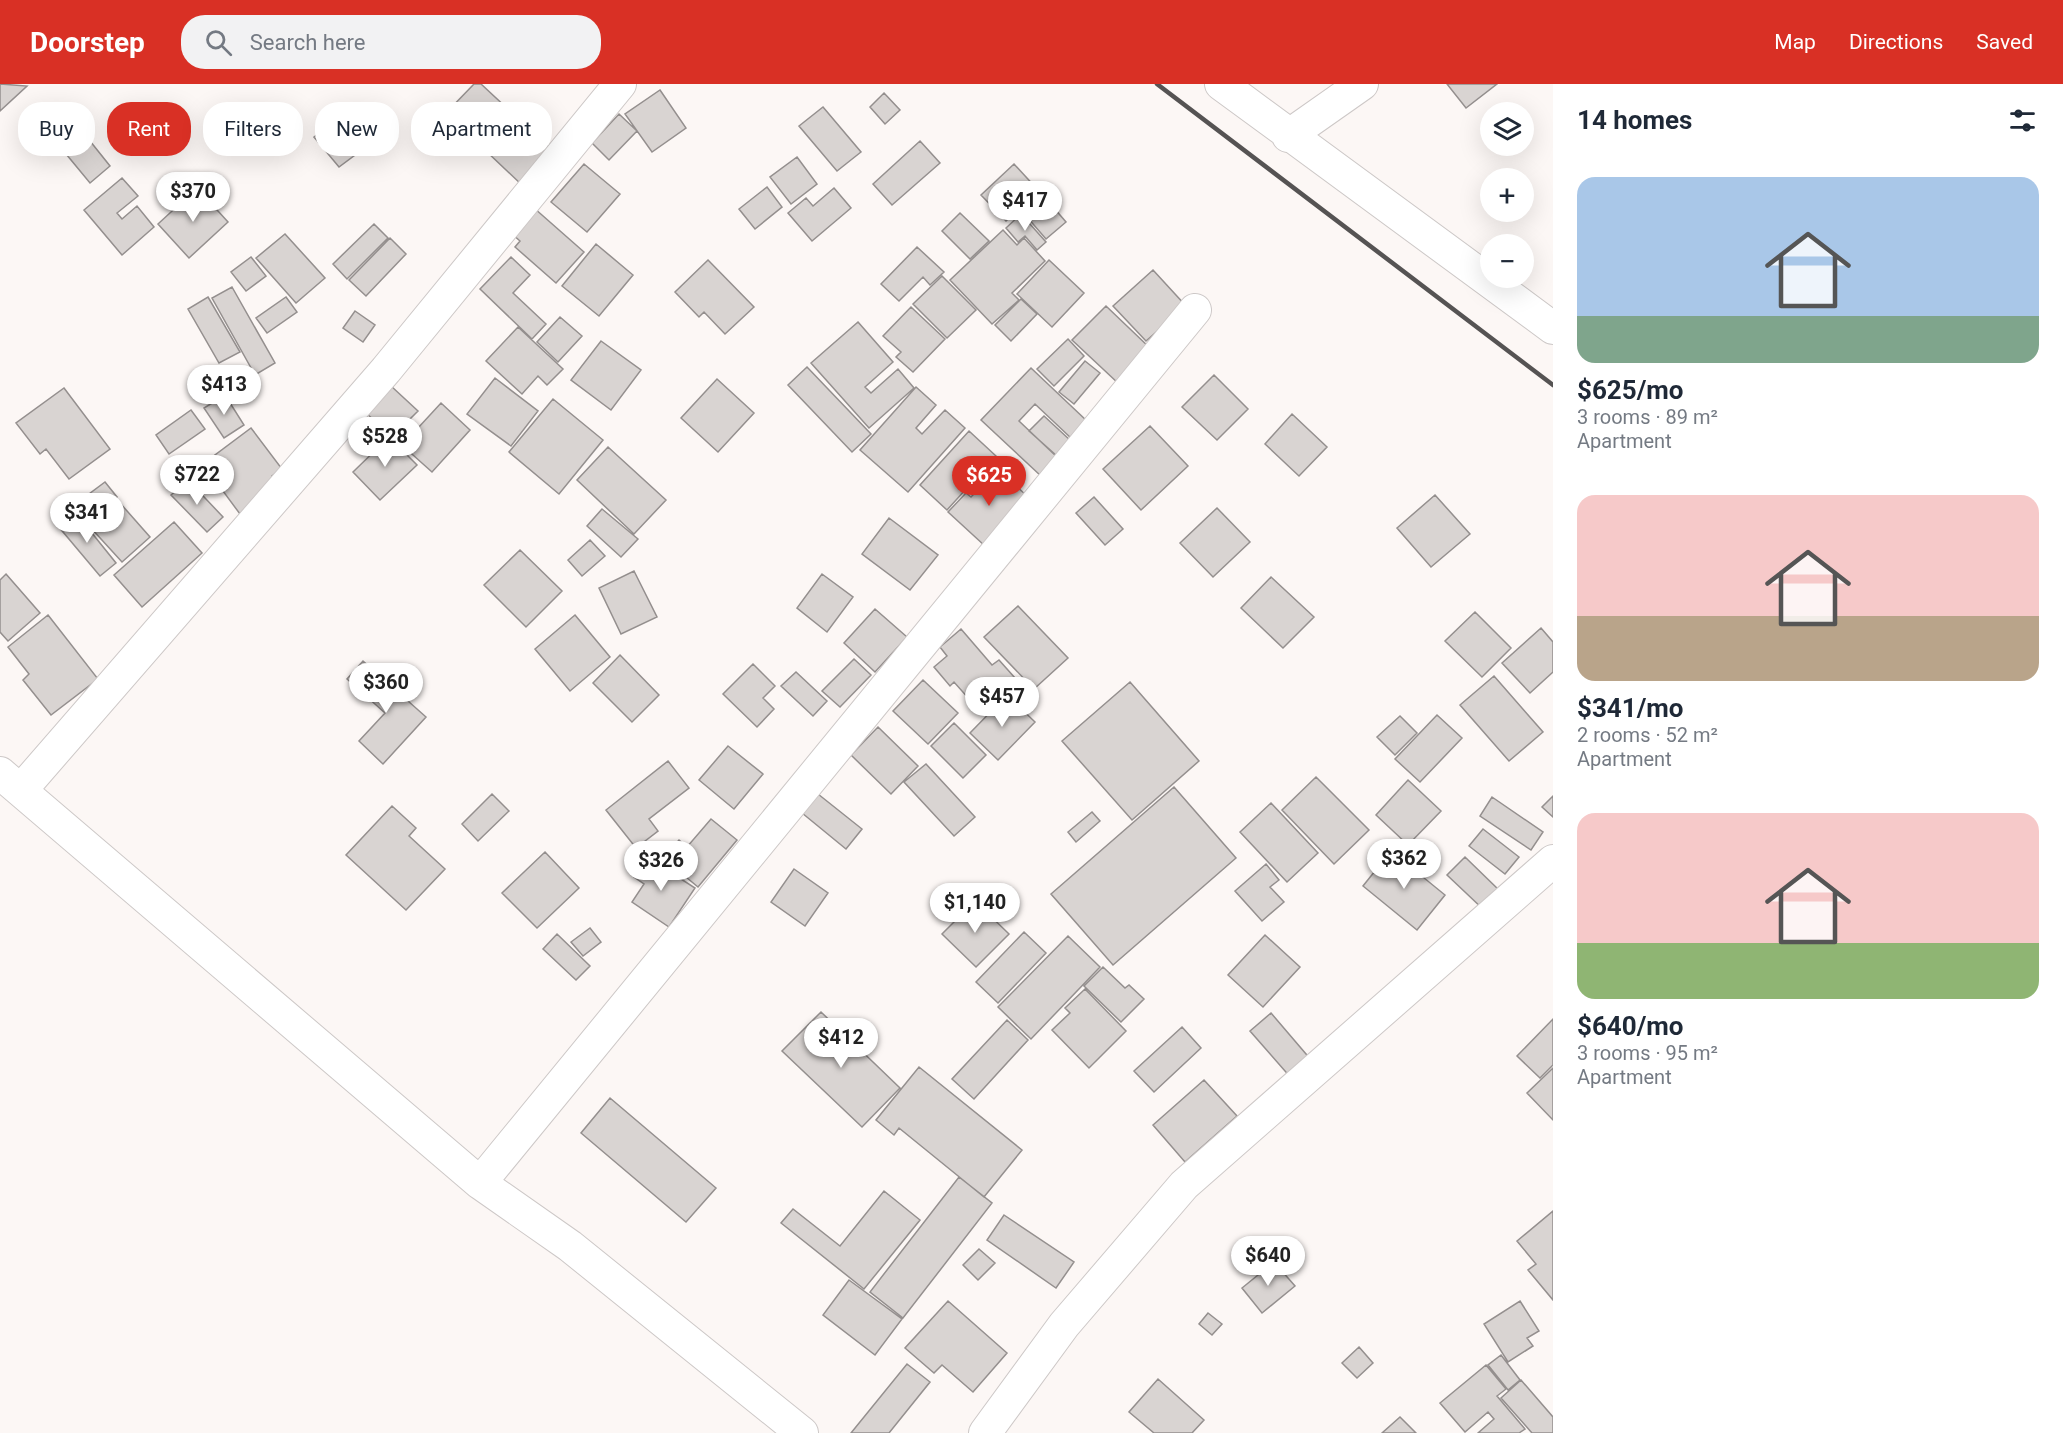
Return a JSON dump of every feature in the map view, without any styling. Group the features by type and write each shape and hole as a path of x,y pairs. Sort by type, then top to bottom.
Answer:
{"street":[{"path":"620,84 386,370 11,781 480,1183 570,1246 802,1433"},
{"path":"1221,84 1553,328"},
{"path":"1288,135 1362,84"},
{"path":"480,1183 1195,310"},
{"path":"985,1433 1064,1325 1184,1185 1553,861"}],"building":[{"path":"0,84 27,86 0,111"},
{"path":"474,84 481,84 500,102 457,102"},
{"path":"1447,84 1497,84 1466,108"},
{"path":"660,90 686,128 652,152 625,114"},
{"path":"884,93 900,110 885,124 870,107"},
{"path":"823,107 861,152 837,171 799,126"},
{"path":"619,114 637,131 609,160 592,143"},
{"path":"920,141 940,163 892,205 873,184"},
{"path":"95,147 110,166 90,183 68,156 95,156"},
{"path":"330,156 354,156 339,167"},
{"path":"491,156 550,156 523,186"},
{"path":"797,157 817,184 791,204 770,177"},
{"path":"584,164 620,194 587,232 551,202"},
{"path":"1014,164 1038,190 1006,221 981,195"},
{"path":"122,178 138,196 117,213 122,219 137,206 154,227 122,255 84,210"},
{"path":"767,187 782,207 755,229 739,209"},
{"path":"197,188 228,222 189,258 158,224"},
{"path":"834,188 851,208 812,241 788,213 806,198 813,206"},
{"path":"1041,193 1066,222 1046,239 1021,210"},
{"path":"534,208 584,252 556,283 515,247 520,241 511,233"},
{"path":"960,213 989,241 970,259 942,231"},
{"path":"1021,214 1046,242 1037,250 1025,236 1018,242 1006,228"},
{"path":"374,224 388,238 347,279 333,264"},
{"path":"1003,230 1017,245 1024,238 1045,261 1012,293 1019,300 992,324 950,280"},
{"path":"285,234 325,278 296,303 256,258"},
{"path":"390,238 406,254 366,296 349,280"},
{"path":"596,244 633,275 599,316 562,286"},
{"path":"917,247 944,272 930,285 923,277 899,301 881,284"},
{"path":"251,257 266,276 246,291 231,272"},
{"path":"511,257 530,275 513,293 546,324 532,339 480,289"},
{"path":"708,260 754,307 725,334 704,312 699,317 675,292"},
{"path":"1049,260 1084,293 1052,327 1017,294"},
{"path":"1153,270 1186,306 1146,341 1113,306"},
{"path":"942,276 976,310 947,338 913,304"},
{"path":"232,287 275,363 255,375 212,298"},
{"path":"208,297 240,352 219,363 188,309"},
{"path":"286,297 297,312 267,333 256,318"},
{"path":"1021,299 1037,314 1011,341 995,325"},
{"path":"1106,306 1151,349 1119,384 1072,340"},
{"path":"911,307 945,339 913,372 896,357 901,352 883,336"},
{"path":"355,311 375,325 363,342 343,328"},
{"path":"560,317 582,336 558,362 537,342"},
{"path":"858,322 893,362 865,387 871,393 898,369 914,388 869,428 811,363"},
{"path":"518,327 563,369 547,385 538,376 522,394 486,361"},
{"path":"1068,339 1084,356 1054,386 1037,369"},
{"path":"601,341 641,370 611,410 571,380"},
{"path":"1085,361 1100,373 1074,404 1059,392"},
{"path":"807,367 871,434 852,452 788,385"},
{"path":"1031,368 1088,422 1072,439 1035,404 1019,421 1058,458 1041,476 981,420"},
{"path":"1214,375 1248,409 1217,440 1182,407"},
{"path":"495,378 538,411 511,446 467,414"},
{"path":"717,379 754,413 718,452 681,418"},
{"path":"391,386 418,411 409,420 418,428 441,403 470,430 432,472 366,413"},
{"path":"916,387 936,405 916,428 922,434 945,410 965,428 908,492 860,450"},
{"path":"64,388 110,449 69,479 46,449 40,454 16,423"},
{"path":"225,395 244,425 224,438 204,408"},
{"path":"553,399 603,440 559,494 509,452"},
{"path":"191,410 205,429 169,454 156,435"},
{"path":"1292,414 1327,447 1299,476 1265,444"},
{"path":"1044,416 1071,441 1057,456 1029,431"},
{"path":"1150,426 1188,466 1141,510 1103,469"},
{"path":"251,428 282,469 272,476 279,486 240,514 203,464"},
{"path":"969,431 996,456 947,510 920,485"},
{"path":"389,437 417,465 380,500 353,472"},
{"path":"608,447 666,500 634,534 577,480"},
{"path":"998,469 1029,498 985,546 948,512 966,493 971,497"},
{"path":"188,480 223,517 207,532 171,495"},
{"path":"105,482 117,497 85,522 73,506"},
{"path":"1435,495 1470,534 1431,567 1397,528"},
{"path":"1094,497 1123,529 1105,545 1076,513"},
{"path":"120,503 150,537 122,562 91,528"},
{"path":"1217,508 1250,542 1213,577 1180,543"},
{"path":"602,509 638,539 621,557 587,526"},
{"path":"75,512 116,563 100,576 58,526"},
{"path":"889,518 938,555 910,590 862,554"},
{"path":"174,522 202,553 142,607 114,575"},
{"path":"590,540 605,556 582,576 568,560"},
{"path":"520,550 562,591 526,627 484,585"},
{"path":"634,571 657,617 621,634 599,588"},
{"path":"6,574 40,613 8,641 0,632 0,580"},
{"path":"822,574 853,597 827,632 797,608"},
{"path":"1271,577 1314,617 1283,648 1241,608"},
{"path":"1018,606 1068,658 1034,689 984,637"},
{"path":"875,609 907,637 875,672 844,643"},
{"path":"1475,612 1511,648 1482,677 1445,641"},
{"path":"48,615 98,679 51,715 23,680 29,674 8,647"},
{"path":"575,615 610,657 570,691 535,649"},
{"path":"1541,628 1553,642 1553,672 1530,693 1502,663"},
{"path":"961,629 992,665 999,660 1015,678 978,709 954,682 950,686 934,667 947,656 940,647"},
{"path":"620,655 659,695 632,722 593,683"},
{"path":"854,659 871,675 840,707 822,691"},
{"path":"363,661 426,717 383,764 359,741 385,713 347,679"},
{"path":"753,664 775,686 763,698 774,709 757,727 723,694"},
{"path":"796,672 827,701 813,716 781,686"},
{"path":"1494,676 1543,732 1509,761 1460,705"},
{"path":"923,680 958,713 928,744 893,711"},
{"path":"1130,682 1199,761 1132,820 1062,741"},
{"path":"1007,695 1035,722 998,760 970,733"},
{"path":"1437,715 1462,738 1420,782 1395,759"},
{"path":"1400,716 1417,733 1395,755 1377,737"},
{"path":"954,723 986,755 963,778 931,746"},
{"path":"878,727 918,766 891,794 851,755"},
{"path":"728,746 763,774 734,809 699,780"},
{"path":"668,761 689,788 649,819 658,831 636,848 606,810"},
{"path":"926,764 975,817 954,836 904,782"},
{"path":"1316,777 1369,830 1334,864 1282,810"},
{"path":"1408,780 1441,811 1408,845 1376,815"},
{"path":"1174,787 1236,858 1113,965 1051,894"},
{"path":"492,794 509,811 478,841 462,824"},
{"path":"818,794 862,829 846,849 802,813"},
{"path":"1553,796 1553,817 1542,807"},
{"path":"1492,797 1543,832 1531,850 1480,816"},
{"path":"1271,803 1318,853 1287,882 1240,832"},
{"path":"392,806 416,828 409,836 445,869 406,910 346,855"},
{"path":"1092,812 1100,821 1076,842 1068,832"},
{"path":"711,819 737,840 698,887 663,858 679,840 687,847"},
{"path":"1483,829 1519,857 1505,874 1469,846"},
{"path":"1391,851 1445,895 1417,930 1363,886"},
{"path":"545,852 579,888 537,928 502,893"},
{"path":"647,857 695,888 669,927 632,902 644,884 634,877"},
{"path":"1465,857 1502,893 1484,910 1447,875"},
{"path":"1266,864 1279,880 1270,887 1284,902 1262,921 1235,891"},
{"path":"794,869 828,893 805,926 771,902"},
{"path":"975,901 1009,934 976,967 942,934"},
{"path":"590,928 601,942 583,956 571,942"},
{"path":"1024,932 1046,953 998,1003 976,982"},
{"path":"557,934 590,966 576,980 543,949"},
{"path":"1265,935 1300,967 1263,1007 1228,975"},
{"path":"1068,936 1100,967 1031,1039 998,1007"},
{"path":"1103,967 1125,988 1129,985 1144,999 1121,1022 1084,986"},
{"path":"1085,989 1126,1031 1089,1068 1052,1030 1070,1013 1065,1008"},
{"path":"821,1012 900,1088 862,1127 782,1051"},
{"path":"1271,1013 1312,1061 1292,1079 1250,1031"},
{"path":"1553,1019 1553,1065 1540,1078 1517,1056"},
{"path":"1007,1020 1028,1040 974,1099 952,1079"},
{"path":"1182,1027 1201,1048 1154,1092 1134,1071"},
{"path":"919,1067 1022,1150 984,1197 899,1128 894,1135 876,1120"},
{"path":"1553,1068 1553,1120 1527,1093"},
{"path":"1204,1080 1237,1116 1185,1162 1153,1125"},
{"path":"610,1098 716,1188 686,1222 581,1133"},
{"path":"959,1177 992,1203 903,1318 870,1292"},
{"path":"884,1191 920,1220 864,1289 781,1223 793,1209 840,1246"},
{"path":"1553,1211 1553,1300 1528,1270 1536,1264 1517,1241"},
{"path":"1004,1215 1074,1262 1056,1288 987,1240"},
{"path":"979,1249 995,1263 978,1280 963,1265"},
{"path":"1274,1262 1295,1286 1262,1313 1242,1288"},
{"path":"849,1280 902,1319 875,1355 823,1315"},
{"path":"948,1301 1007,1353 973,1392 942,1365 934,1373 905,1348"},
{"path":"1520,1301 1539,1331 1527,1338 1533,1346 1508,1362 1484,1324"},
{"path":"1208,1313 1222,1324 1212,1335 1199,1324"},
{"path":"1359,1347 1373,1363 1357,1378 1342,1363"},
{"path":"1501,1355 1520,1380 1508,1390 1488,1365"},
{"path":"907,1364 930,1382 889,1433 851,1433"},
{"path":"1486,1365 1506,1389 1497,1396 1525,1429 1519,1433 1478,1433 1494,1419 1488,1412 1465,1432 1440,1403"},
{"path":"1158,1379 1204,1420 1192,1433 1154,1433 1129,1412"},
{"path":"1521,1380 1553,1417 1553,1433 1532,1433 1501,1398"},
{"path":"1400,1417 1416,1433 1382,1433"}],"railway":[{"path":"1157,84 1553,385"}]}
